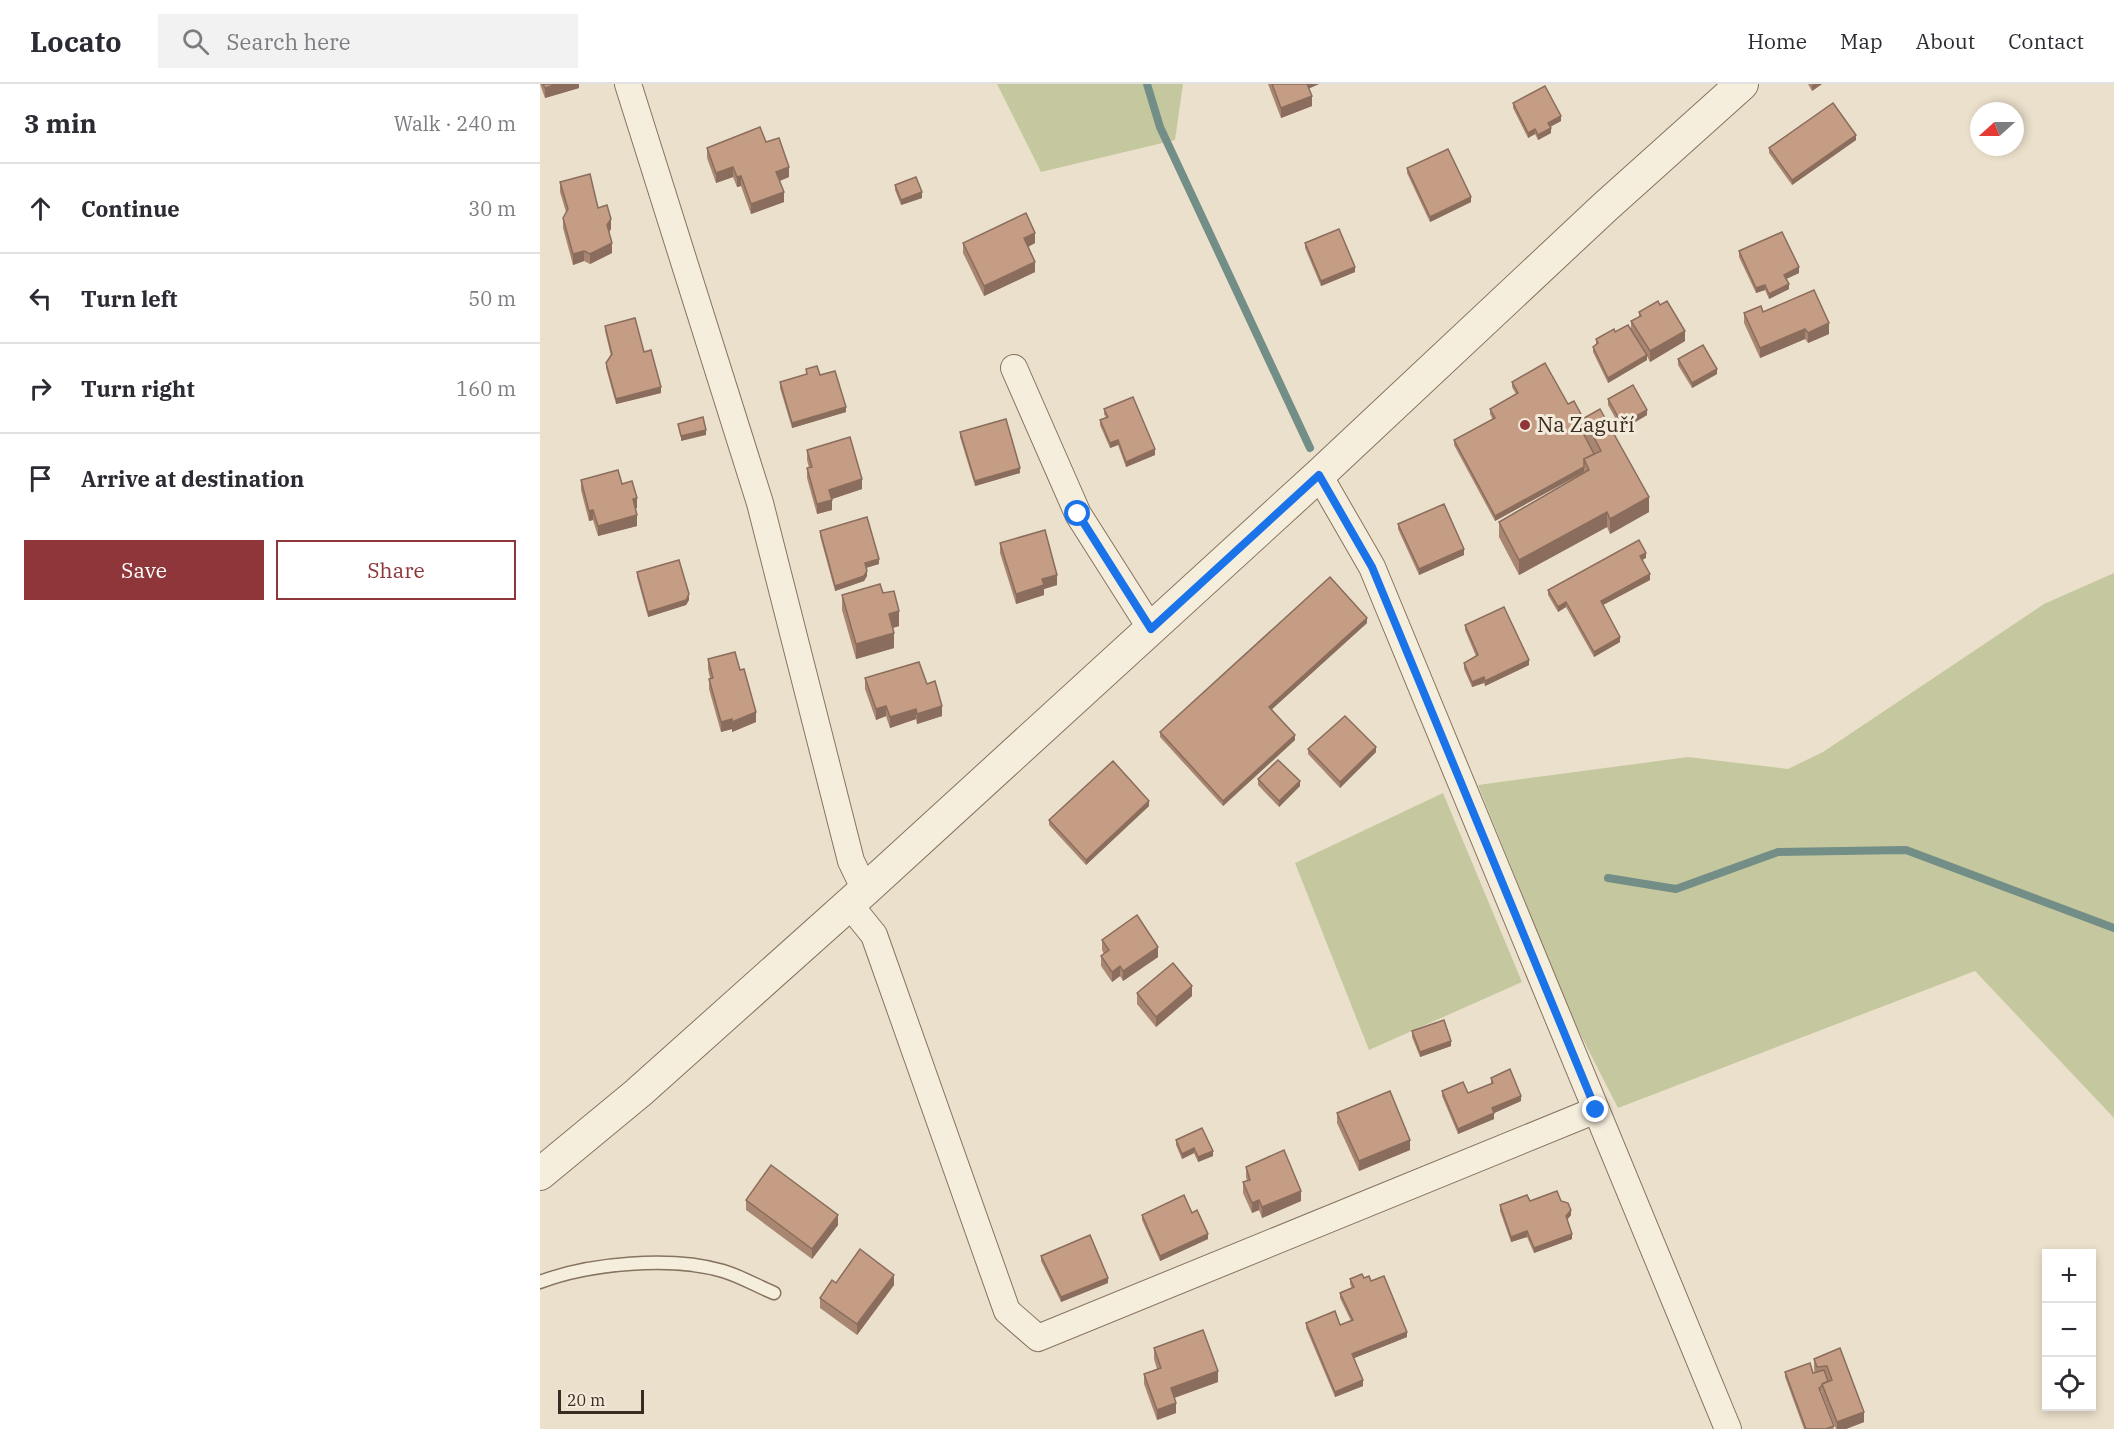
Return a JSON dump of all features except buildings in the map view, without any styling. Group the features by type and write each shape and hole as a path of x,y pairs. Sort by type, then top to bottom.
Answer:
{"street":[{"path":"628,84 760,503 851,861 857,897 874,935 1007,1311 1038,1338 1596,1110"},
{"path":"540,1174 638,1093 857,897 1319,475 1605,207 1742,84"},
{"path":"1014,368 1078,514 1151,629"},
{"path":"1319,475 1372,567 1728,1429"}],"lane":[{"path":"540,1282 558,1275 646,1263 689,1264 723,1271 774,1293"}],"green space":[{"path":"997,84 1183,84 1175,140 1041,172"},
{"path":"2114,573 2114,1118 1975,971 1618,1108 1571,1016 1478,785 1688,757 1788,769 1823,752 2044,604"},
{"path":"1443,793 1522,982 1369,1050 1295,863"}],"waterway":[{"path":"1147,84 1160,127 1310,448"},
{"path":"1608,878 1676,889 1778,852 1906,850 2114,928"}],"place":[{"name":"Na Zaguří","path":"1525,425"}],"route":[{"path":"1078,514 1151,629 1319,475 1372,567 1596,1110"}]}
